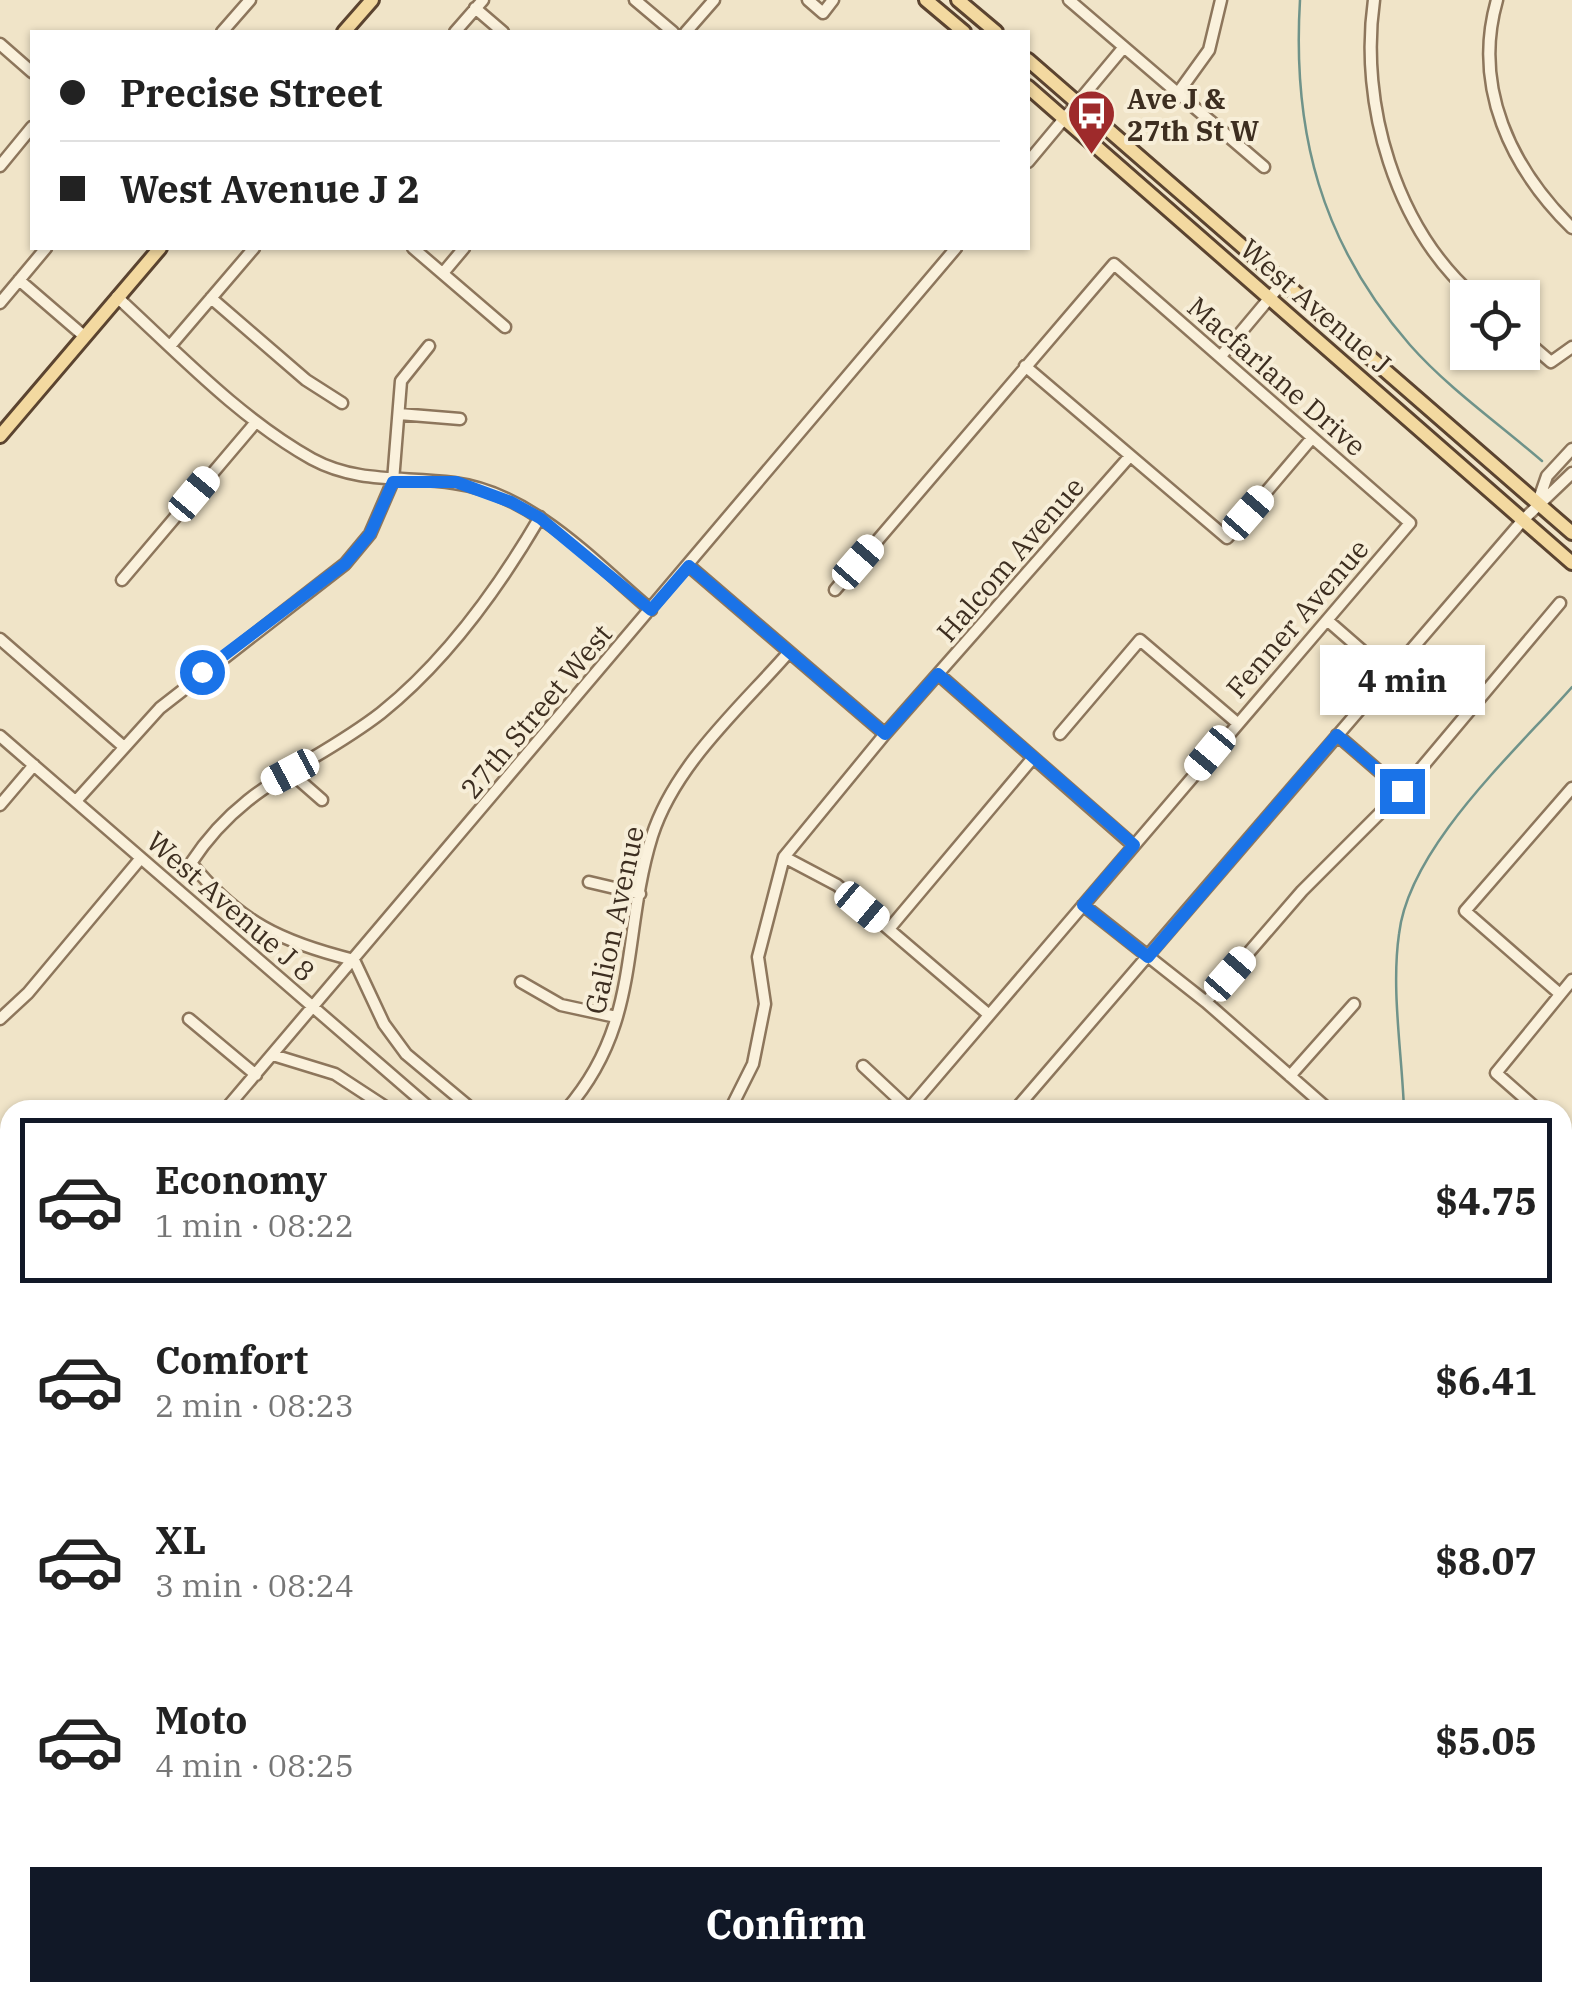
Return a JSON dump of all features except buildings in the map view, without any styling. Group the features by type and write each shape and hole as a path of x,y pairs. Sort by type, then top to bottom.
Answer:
{"main road":[{"path":"346,30 372,0"},
{"path":"926,0 962,30"},
{"path":"958,0 994,30"},
{"name":"West Avenue J","path":"1030,62 1572,534"},
{"name":"West Avenue J","path":"1030,89 1572,563"},
{"path":"0,436 158,250"}],"street":[{"path":"224,30 250,0"},
{"path":"634,0 670,30"},
{"path":"688,30 714,0"},
{"path":"808,0 822,13 833,0"},
{"path":"1069,0 1264,167"},
{"path":"1178,94 1209,50 1221,0"},
{"path":"1374,0 1370,30 1374,105 1398,186 1426,240 1456,280"},
{"path":"1497,0 1490,77 1497,115 1517,162 1542,199 1572,228"},
{"path":"457,30 479,4 501,30"},
{"path":"0,44 30,70"},
{"path":"1030,160 1124,47"},
{"path":"0,166 30,129"},
{"path":"0,303 44,250"},
{"path":"171,345 252,250"},
{"path":"415,250 505,327"},
{"path":"443,273 462,250"},
{"name":"27th Street West","path":"235,1100 954,250"},
{"name":"Macfarlane Drive","path":"1025,366 1114,264 1410,523"},
{"path":"19,280 84,336"},
{"path":"1221,356 1283,282"},
{"path":"117,297 256,422 314,460 354,475 393,482 456,482 540,518 651,610"},
{"path":"211,298 306,380 342,402"},
{"path":"76,801 124,746 202,672 345,564 370,534 393,482 401,381 428,346"},
{"path":"1540,353 1551,362 1572,347"},
{"path":"835,590 1025,366 1227,538 1312,438"},
{"path":"399,414 460,419"},
{"path":"122,580 256,422"},
{"path":"1538,503 1548,476 1572,449"},
{"name":"Halcom Avenue","path":"735,1100 753,1064 765,1004 758,957 784,857 885,734 1130,456"},
{"path":"1024,1100 1523,520 1572,474"},
{"path":"461,1100 406,1054 384,1024 354,960 295,945 262,931 191,863 206,840 253,792 382,712 450,646 508,573 540,518"},
{"name":"Fenner Avenue","path":"916,1100 1410,523"},
{"path":"689,566 885,734"},
{"path":"1206,1002 1302,891 1402,791 1560,603"},
{"path":"1327,620 1389,674"},
{"path":"0,639 124,746"},
{"path":"1060,734 1140,640 1236,722"},
{"name":"Galion Avenue","path":"573,1100 607,1052 652,838 664,804 688,767 789,652"},
{"path":"938,674 1134,845"},
{"path":"1337,735 1402,791"},
{"name":"West Avenue J 8","path":"0,736 420,1100"},
{"path":"888,929 1032,759"},
{"path":"0,805 34,765"},
{"path":"290,772 322,800"},
{"path":"1560,994 1465,912 1572,788"},
{"path":"784,857 836,886 988,1014"},
{"path":"0,1019 28,993 141,858"},
{"path":"588,882 640,894"},
{"path":"1083,905 1206,1002 1318,1100"},
{"path":"1527,1100 1496,1073 1572,980"},
{"path":"521,982 561,1006 616,1017"},
{"path":"1290,1076 1354,1004"},
{"path":"189,1019 256,1075"},
{"path":"273,1055 335,1074 375,1100"},
{"path":"863,1066 898,1100"}],"waterway":[{"path":"1300,0 1301,95 1308,140 1334,226 1354,267 1379,306 1425,361 1542,461"},
{"path":"1403,1100 1396,977 1399,934 1407,901 1422,868 1468,802 1572,687"}],"place":[{"name":"Ave J & 27th St W","path":"1092,156"}],"route":[{"path":"202,672 345,564 370,534 393,482 456,482 511,502 540,518 651,610 689,566 885,734 938,674 1134,845 1083,905 1148,957 1337,735 1402,791"}]}
